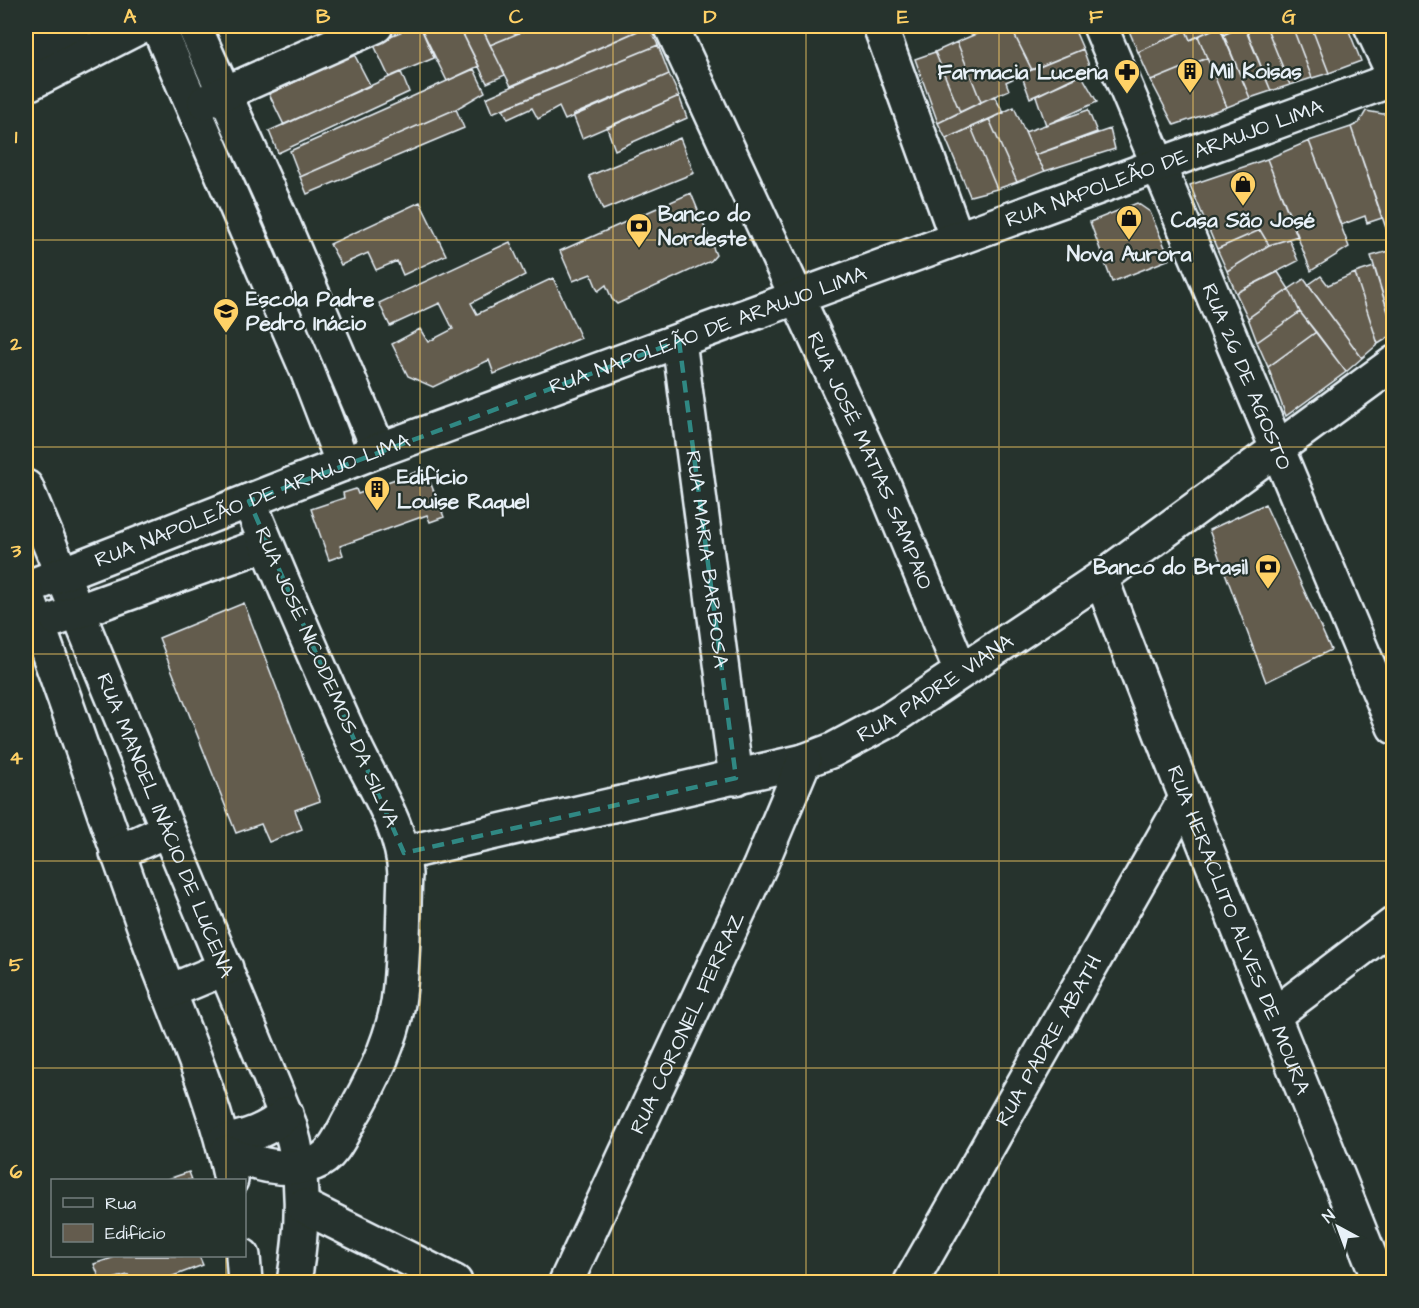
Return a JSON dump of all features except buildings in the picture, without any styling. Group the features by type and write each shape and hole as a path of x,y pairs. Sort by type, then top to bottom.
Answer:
{"street":[{"path":"26,49 75,26"},
{"path":"26,85 141,26"},
{"path":"158,26 306,368 343,464"},
{"path":"194,26 379,450"},
{"path":"194,106 376,26"},
{"name":"RUA JOSÉ MATIAS SAMPAIO","path":"670,26 884,485 961,671"},
{"name":"RUA 26 DE AGOSTO","path":"1100,26 1394,727"},
{"path":"1371,26 1394,77"},
{"path":"890,29 957,239"},
{"name":"RUA NAPOLEÃO DE ARAUJO LIMA","path":"26,590 61,574 379,450 1394,77"},
{"name":"RUA MARIA BARBOSA","path":"678,341 736,778"},
{"name":"RUA PADRE VIANA","path":"404,854 804,761 862,735 1101,578 1277,446 1394,363"},
{"name":"RUA MANOEL INÁCIO DE LUCENA","path":"26,487 75,611 129,732 167,830 286,1114 300,1167 303,1206 294,1282"},
{"name":"RUA JOSÉ NICODEMOS DA SILVA","path":"249,501 352,741 399,836 404,854"},
{"path":"39,627 75,611 266,544"},
{"name":"RUA HERACLITO ALVES DE MOURA","path":"1101,578 1185,800 1274,1015 1380,1282"},
{"name":"RUA MANOEL INÁCIO DE LUCENA","path":"26,590 117,853 168,992 188,1038 226,1159"},
{"name":"RUA CORONEL FERRAZ","path":"566,1282 760,866 804,761"},
{"name":"RUA PADRE ABATH","path":"911,1282 1185,800"},
{"path":"117,853 167,830"},
{"path":"226,1159 269,1166 300,1167 323,1160 342,1134 366,1090 392,1028 398,1002 404,854"},
{"path":"1274,1015 1394,924"},
{"path":"168,992 226,968"},
{"path":"226,1159 258,1132 286,1114"},
{"path":"303,1206 455,1282"},
{"path":"243,1257 245,1282"}],"highlighted area":[{"path":"679,341 736,778 404,853 249,501"}],"place":[{"name":"Mil Koisas","path":"1190,94"},
{"name":"Farmacia Lucena","path":"1127,95"},
{"name":"Casa São José","path":"1243,207"},
{"name":"Nova Aurora","path":"1129,241"},
{"name":"Banco do Nordeste","path":"639,249"},
{"name":"Escola Padre Pedro Inácio","path":"226,334"},
{"name":"Edifício Louise Raquel","path":"377,512"},
{"name":"Banco do Brasil","path":"1268,590"}]}
